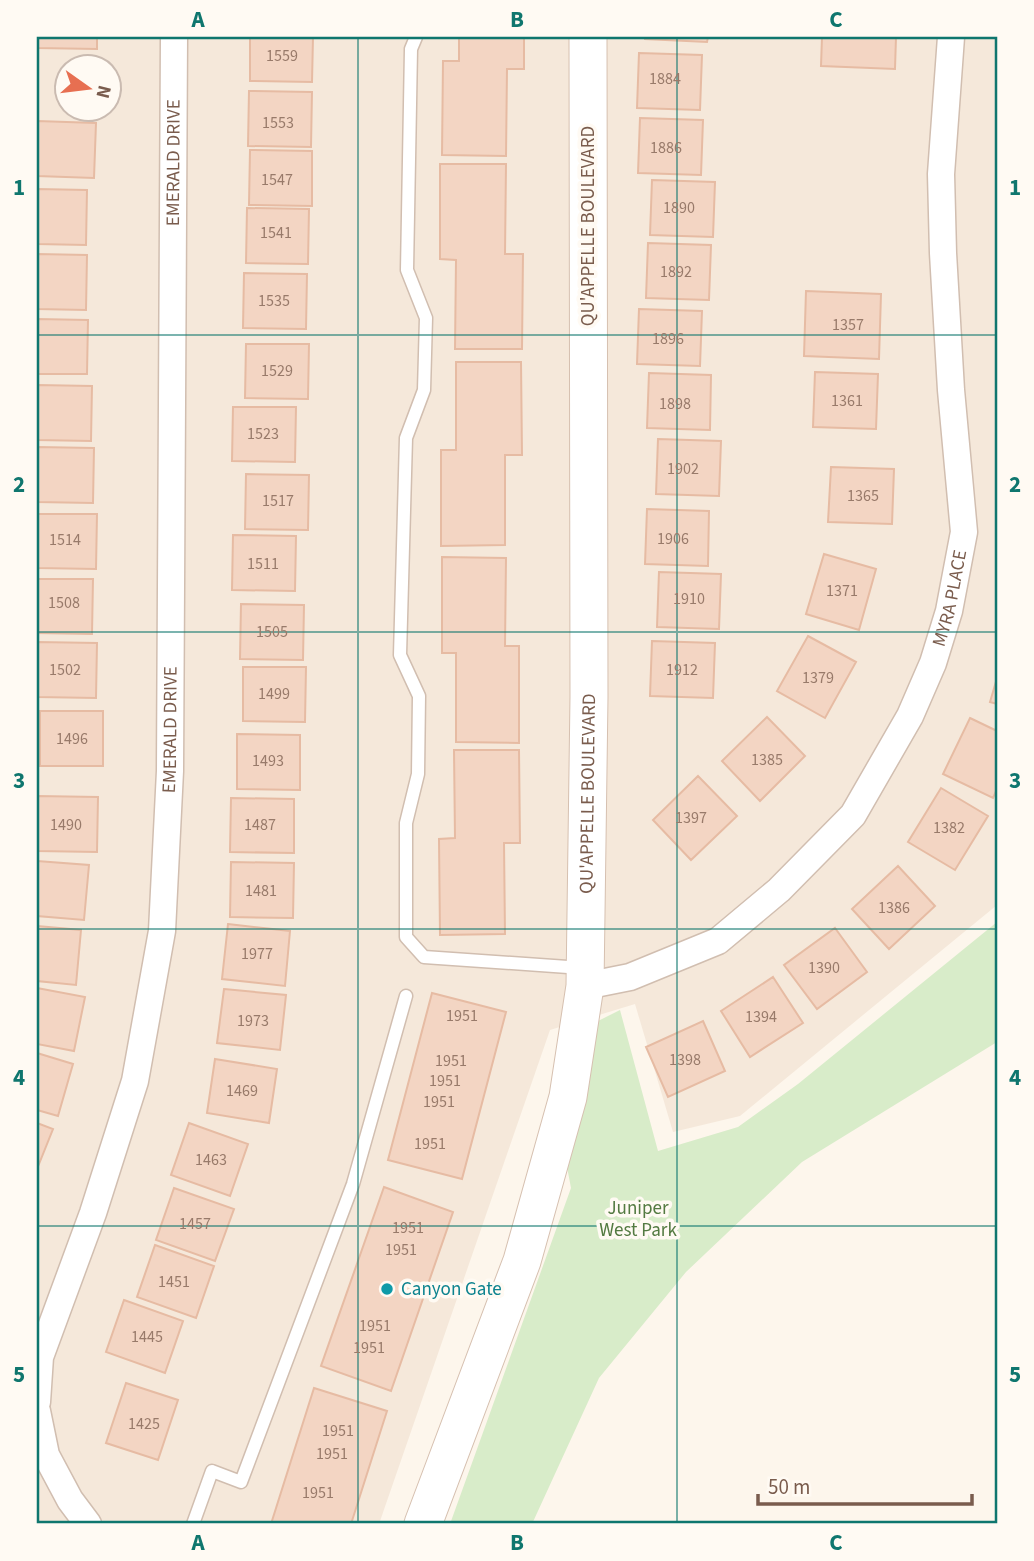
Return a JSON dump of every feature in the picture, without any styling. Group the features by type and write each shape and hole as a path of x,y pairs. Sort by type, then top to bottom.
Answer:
{"street":[{"name":"EMERALD DRIVE","path":"37,1402 40,1357 93,1213 135,1081 162,931 170,771 174,37"},
{"name":"QU'APPELLE BOULEVARD","path":"423,1524 522,1261 568,1097 585,977 589,697 588,37"},
{"name":"MYRA PLACE","path":"585,977 630,977 718,941 779,890 853,816 910,716 933,663 948,611 964,531 951,390 943,253 941,174 951,37"},
{"path":"37,1411 47,1455 70,1500 88,1524"}],"lane":[{"path":"416,37 411,49 407,270 426,318 424,390 406,438 405,466 400,655 419,696 418,774 406,823 406,937 424,957 585,977"},
{"path":"193,1524 212,1471 241,1482 353,1184 406,996"}],"shaded area":[{"path":"37,37 997,37 997,905 740,1116 673,1132 635,1004 550,1030 379,1524 37,1524"}],"green space":[{"name":"Juniper West Park","path":"997,922 997,1042 802,1162 686,1272 599,1378 532,1524 450,1524 571,1188 567,1167 596,1022 620,1010 658,1151 738,1127 798,1084"}],"building":[{"path":"37,37 97,37 97,49 37,48"},
{"path":"250,37 313,37 312,82 250,81"},
{"path":"459,37 524,37 524,69 507,69 506,156 442,155 443,61 459,61"},
{"path":"645,37 708,37 707,42"},
{"path":"822,37 896,37 895,69 821,66"},
{"path":"639,53 702,55 700,110 637,108"},
{"path":"249,91 312,92 311,147 248,146"},
{"path":"640,118 703,120 701,175 638,173"},
{"path":"37,121 96,123 94,178 37,176"},
{"path":"250,150 312,151 312,206 249,205"},
{"path":"440,164 506,164 505,254 523,254 522,349 455,349 456,260 440,259"},
{"path":"652,180 715,182 713,237 650,235"},
{"path":"37,189 87,190 86,245 37,244"},
{"path":"247,208 309,209 308,264 246,263"},
{"path":"648,243 711,245 709,300 646,298"},
{"path":"37,254 87,255 86,310 37,309"},
{"path":"244,273 307,274 306,329 243,328"},
{"path":"806,291 881,294 879,359 804,356"},
{"path":"639,309 702,311 700,366 637,364"},
{"path":"37,319 88,320 87,374 37,374"},
{"path":"246,344 309,344 308,399 245,398"},
{"path":"456,362 521,362 522,455 505,455 505,545 441,546 441,450 456,450"},
{"path":"815,372 878,374 876,429 813,427"},
{"path":"649,373 711,375 710,430 647,428"},
{"path":"37,385 92,386 91,441 37,440"},
{"path":"233,407 296,407 295,462 232,461"},
{"path":"658,439 721,441 719,496 656,494"},
{"path":"37,447 94,448 93,503 37,502"},
{"path":"831,467 894,469 892,524 828,522"},
{"path":"246,474 309,475 308,530 245,529"},
{"path":"647,509 709,511 708,566 645,564"},
{"path":"37,514 97,514 96,569 37,568"},
{"path":"233,535 296,536 295,591 232,590"},
{"path":"824,554 876,569 859,630 806,614"},
{"path":"442,557 506,558 505,646 519,646 519,743 456,742 456,653 442,653"},
{"path":"659,572 721,574 719,629 657,627"},
{"path":"37,579 93,579 92,634 37,633"},
{"path":"241,604 304,605 303,660 240,659"},
{"path":"808,636 856,662 825,718 777,691"},
{"path":"652,641 715,643 713,698 650,696"},
{"path":"37,642 97,643 96,698 37,697"},
{"path":"243,667 306,667 305,722 243,721"},
{"path":"997,678 997,704 990,702"},
{"path":"40,711 103,711 103,766 40,766"},
{"path":"767,717 805,756 760,801 722,761"},
{"path":"970,718 997,731 997,789 993,798 943,774"},
{"path":"237,734 300,735 300,790 237,789"},
{"path":"454,750 519,750 520,843 504,843 505,934 440,935 439,839 455,838"},
{"path":"698,776 737,816 691,860 653,820"},
{"path":"941,788 988,816 955,870 908,842"},
{"path":"37,796 98,797 97,852 37,851"},
{"path":"231,798 294,799 294,853 230,852"},
{"path":"37,861 89,865 84,920 37,916"},
{"path":"231,862 294,863 293,918 230,917"},
{"path":"898,866 935,906 889,949 852,909"},
{"path":"228,924 290,931 285,986 222,979"},
{"path":"37,926 81,930 76,985 37,981"},
{"path":"835,928 867,972 817,1009 784,965"},
{"path":"773,977 803,1023 750,1057 721,1011"},
{"path":"37,988 85,997 74,1051 37,1044"},
{"path":"224,989 286,995 280,1050 217,1043"},
{"path":"432,993 506,1012 462,1179 388,1160"},
{"path":"703,1021 725,1071 668,1097 646,1047"},
{"path":"37,1053 73,1064 58,1116 37,1110"},
{"path":"215,1059 277,1069 269,1123 207,1113"},
{"path":"37,1123 53,1129 37,1169"},
{"path":"189,1123 248,1144 230,1196 171,1175"},
{"name":"Canyon Gate","path":"384,1187 453,1212 391,1391 321,1366"},
{"path":"174,1188 234,1209 215,1261 156,1240"},
{"path":"155,1245 214,1266 196,1318 137,1297"},
{"path":"124,1300 183,1321 165,1373 106,1352"},
{"path":"126,1383 178,1400 158,1460 106,1443"},
{"path":"314,1388 387,1411 351,1524 271,1524"}],"place":[{"name":"Canyon Gate","path":"387,1289"}]}
